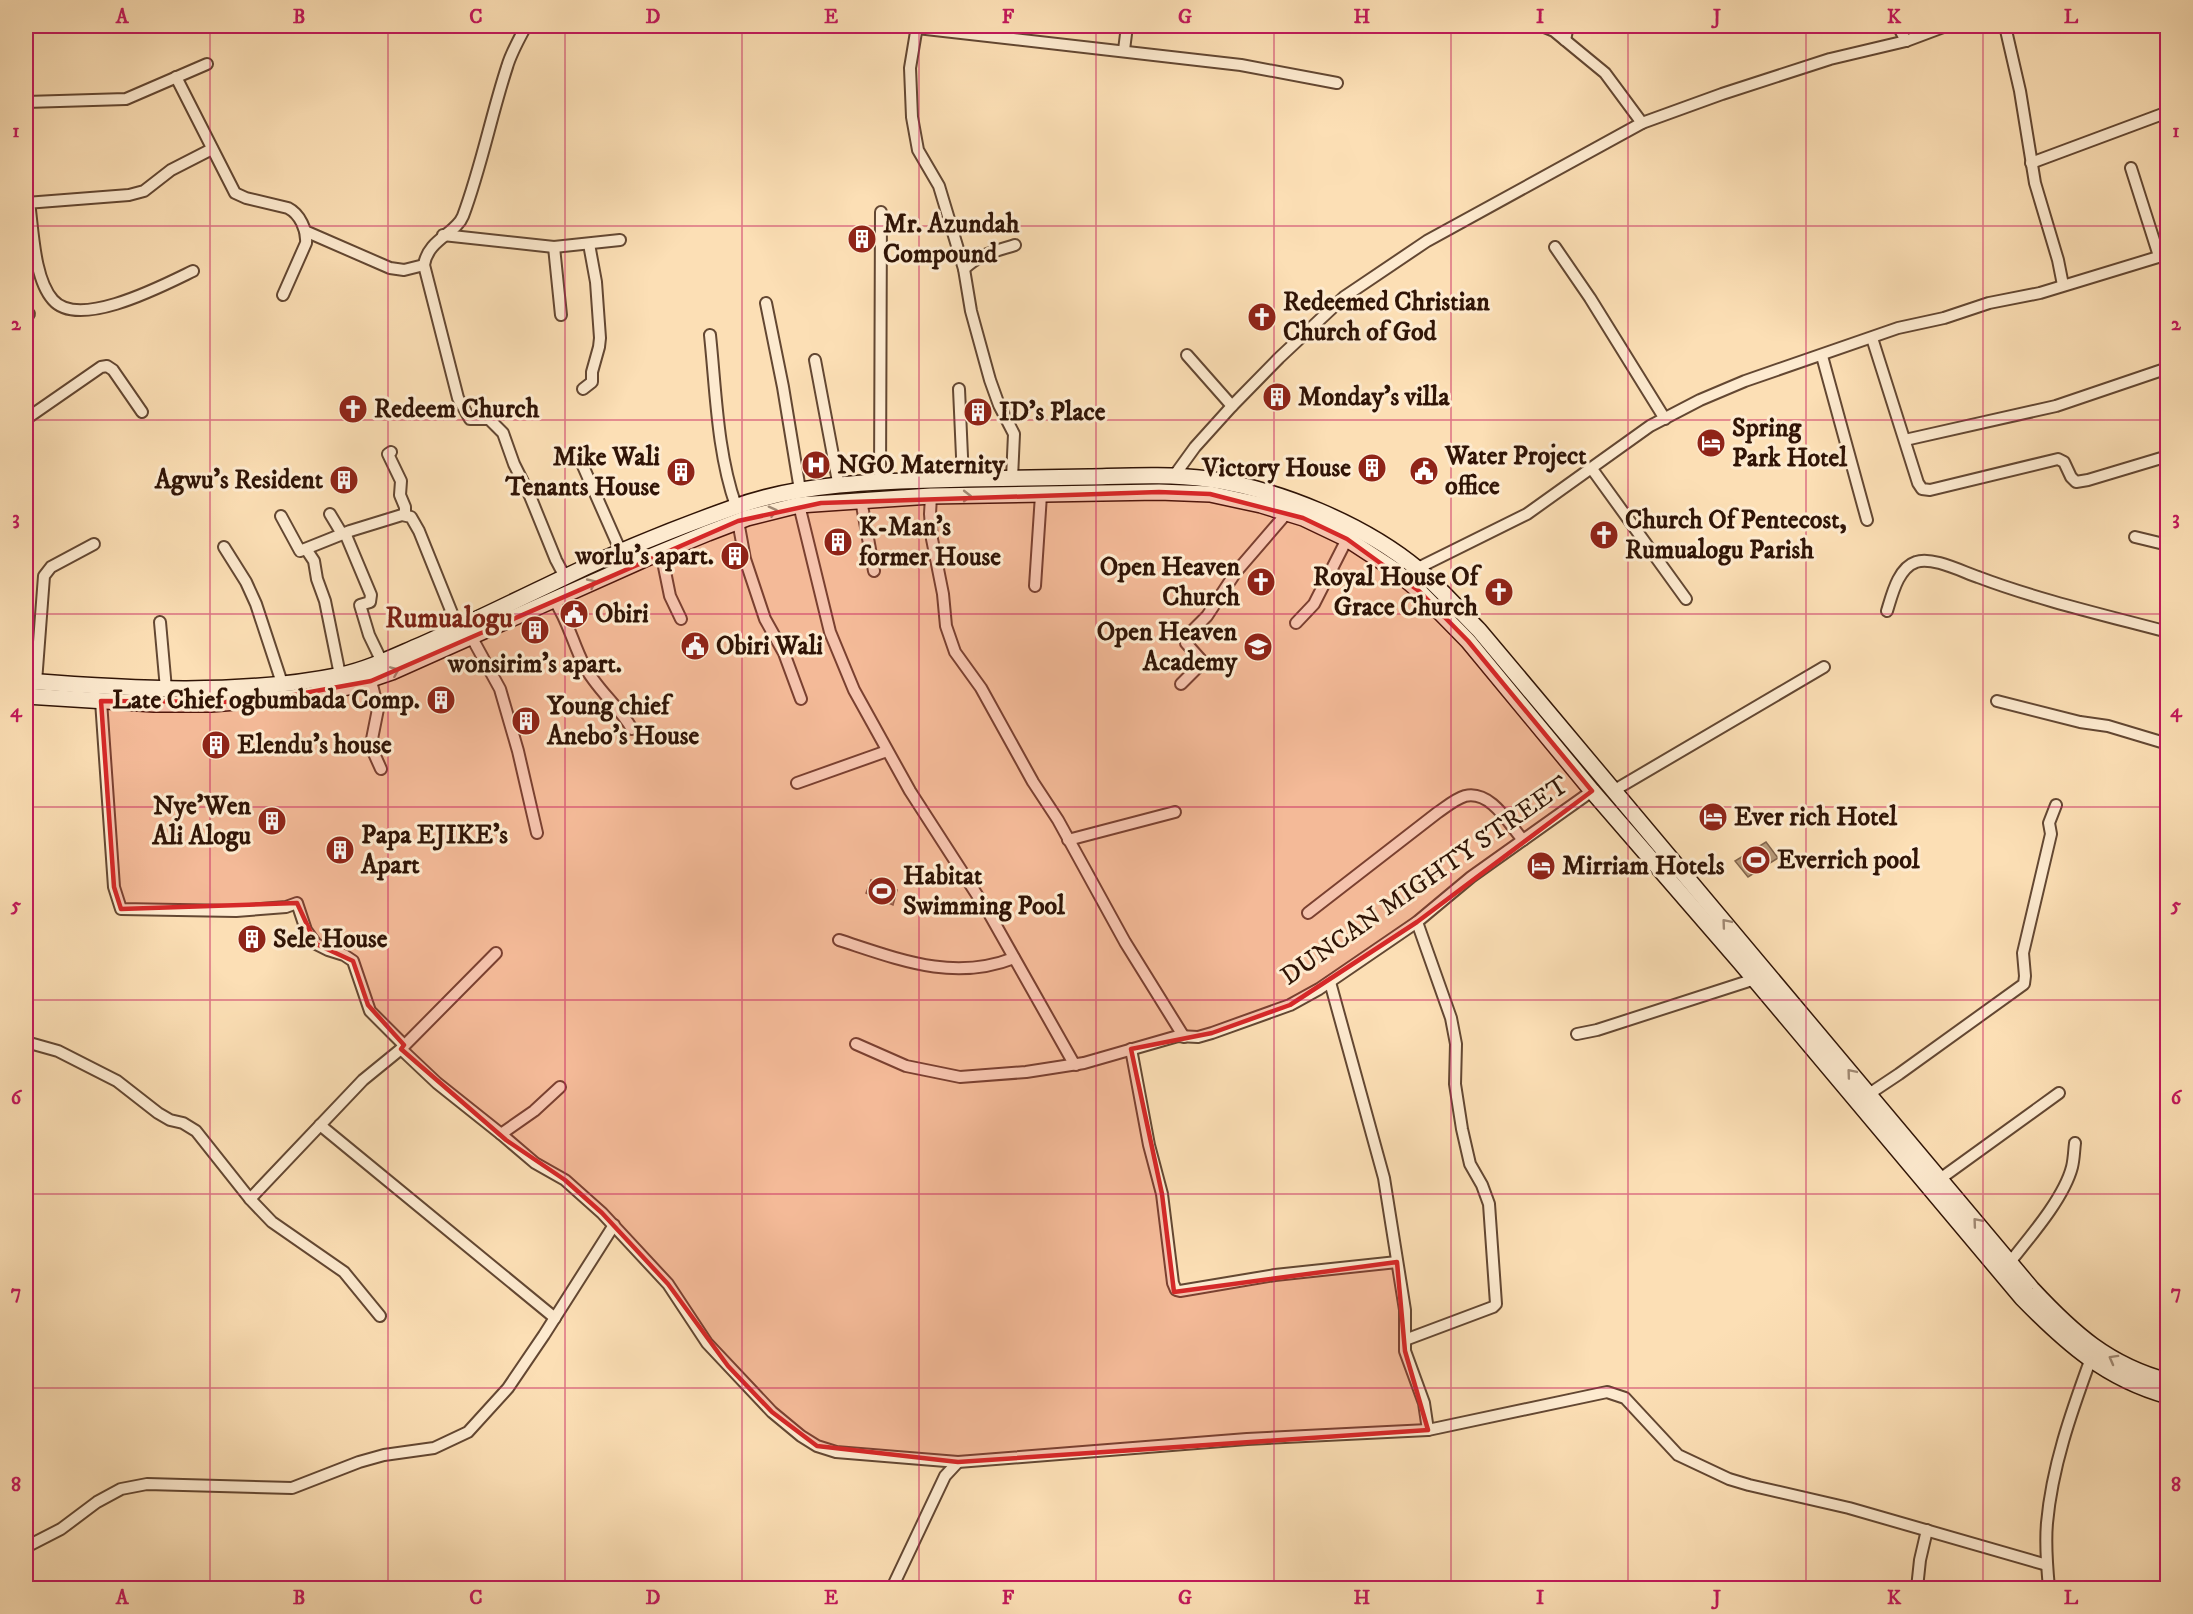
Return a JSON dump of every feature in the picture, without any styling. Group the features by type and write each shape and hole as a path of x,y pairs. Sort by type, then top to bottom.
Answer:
{"main road":[{"path":"31,681 166,689 210,689 340,675 382,662 621,552 737,513 839,487 880,482 963,479 1174,476 1222,482 1265,492 1308,507 1376,540 1411,573 1479,630 2064,1324 2092,1347 2132,1369 2168,1380"},
{"path":"800,498 861,500 932,496 1159,492 1210,494 1261,505 1303,518 1411,573 1592,791 1755,979 2022,1298 2055,1332 2090,1361 2134,1385 2168,1396"},
{"path":"26,696 211,704 301,697 371,681 661,552 737,513"}],"street":[{"path":"526,26 507,65 471,195 461,221 443,235 426,255 424,265 458,398 470,419 489,419 503,433 514,464 565,577"},
{"path":"1124,50 1127,26"},
{"path":"1542,26 1554,31 1605,73 1642,123"},
{"path":"1565,40 1568,26"},
{"path":"1898,26 1906,40"},
{"path":"1174,476 1195,447 1232,406 1344,297 1427,241 1642,123 1830,59 1906,40 1946,26"},
{"path":"2005,26 2020,92 2031,163 2063,285"},
{"path":"1012,478 1014,434 999,405 990,380 971,311 964,269 939,186 918,150 912,117 910,68 917,27 1241,65 1337,83"},
{"path":"26,102 126,99 207,64"},
{"path":"176,77 236,193 293,211 305,231 306,243 283,295"},
{"path":"2031,163 2168,112"},
{"path":"194,271 137,298 75,312 63,309 52,299 38,268 27,203 129,195 144,191 171,170 212,149"},
{"path":"1411,573 1527,514 1650,426 1745,381 1898,328 1944,318 1989,303 2040,293 2163,255 2131,168"},
{"path":"880,482 881,212"},
{"path":"305,231 397,270 424,265"},
{"path":"443,235 554,247 620,240"},
{"path":"583,389 592,382 592,372 599,347 596,282 589,244"},
{"path":"964,269 986,253 1015,245"},
{"path":"554,247 561,315"},
{"path":"1555,247 1590,298 1665,419"},
{"path":"766,303 781,377 800,498 830,632 854,690 887,751 990,915 1072,1062 1076,1065"},
{"path":"710,335 728,484 737,513 746,559 762,609 784,653 801,699"},
{"path":"1872,338 1918,483 1922,489 1930,490 2058,459 2064,462 2076,482 2168,456"},
{"path":"1186,355 1232,406"},
{"path":"1822,356 1867,520"},
{"path":"815,360 839,487"},
{"path":"26,419 101,367 107,366 113,370 142,412"},
{"path":"1905,440 2056,406 2168,368"},
{"path":"959,389 963,479"},
{"path":"391,452 388,454 401,481 400,495 405,507 405,515"},
{"path":"584,466 621,552"},
{"path":"1592,469 1686,599"},
{"path":"1035,586 1041,495"},
{"path":"932,496 930,514 932,539 943,594 946,626 955,652 981,688 1125,942 1184,1036"},
{"path":"861,500 874,571"},
{"path":"330,513 344,533 371,595 370,602 360,605 369,635 382,662"},
{"path":"1181,684 1203,662 1186,643 1188,635 1207,616 1236,572 1286,514"},
{"path":"281,516 300,551 344,533 405,515 411,517 419,531 458,628"},
{"path":"2135,537 2168,545"},
{"path":"1296,623 1314,604 1347,539"},
{"path":"31,681 45,576 51,567 94,544"},
{"path":"224,547 246,582 256,604 282,683"},
{"path":"306,549 314,561 317,579 325,601 340,675"},
{"path":"661,552 670,596 681,619"},
{"path":"1887,611 1906,568 1917,561 1933,561 2011,590 2168,632"},
{"path":"554,600 561,610 584,667 622,712 633,729"},
{"path":"160,622 166,689"},
{"path":"472,638 500,689 518,751 537,833"},
{"path":"1613,791 1824,667"},
{"path":"298,681 301,697"},
{"path":"371,681 378,709 372,749 381,769"},
{"path":"101,701 114,887 122,909 236,910 286,907 297,903 306,930 316,944 353,961 370,1011 402,1047 437,1083 535,1163 565,1180 614,1225 668,1284 707,1343 728,1366 772,1412 817,1446 836,1452 958,1462 1247,1439 1428,1430 1607,1392 1625,1398 1678,1455 1729,1479 1849,1508 2047,1565"},
{"path":"1997,701 2080,722 2108,726 2168,744"},
{"path":"797,783 887,751"},
{"name":"DUNCAN MIGHTY STREET","path":"856,1044 906,1066 960,1077 1026,1072 1076,1065 1178,1036 1212,1033 1290,1005 1330,982 1417,922 1471,877 1592,791"},
{"path":"1308,913 1437,813 1468,795 1479,795 1487,800 1523,840"},
{"path":"1869,1094 2024,984 2023,953 2051,834 2049,823 2056,805"},
{"path":"1068,840 1175,812"},
{"path":"1405,1340 1496,1304 1489,1204 1482,1185 1470,1164 1462,1129 1455,1084 1456,1044 1451,1018 1417,922"},
{"path":"838,940 904,961 950,969 984,967 1014,958"},
{"path":"250,1199 363,1080 402,1047 496,952"},
{"path":"1577,1034 1597,1030 1755,979"},
{"path":"1330,982 1384,1178 1405,1310 1405,1351 1421,1395 1428,1430"},
{"path":"26,1042 57,1051 117,1081 158,1113 196,1131 250,1199 272,1222 344,1272 380,1316"},
{"path":"1131,1049 1149,1145 1162,1194 1173,1283 1176,1290 1275,1275 1397,1262"},
{"path":"501,1134 534,1111 560,1087"},
{"path":"1940,1179 2060,1093"},
{"path":"320,1125 555,1318"},
{"path":"2010,1262 2040,1224 2062,1188 2072,1168 2075,1143"},
{"path":"26,1547 61,1529 97,1502 121,1489 147,1484 292,1488 359,1462 384,1455 434,1448 468,1432 508,1388 614,1225"},
{"path":"2049,1588 2047,1523 2054,1476 2068,1421 2090,1361"},
{"path":"891,1588 945,1476 958,1462"},
{"path":"1917,1588 1920,1560 1927,1530"},
{"path":"1713,1588 1720,1588"}],"highlighted area":[{"path":"1159,492 1210,494 1303,518 1347,539 1419,591 1468,641 1592,791 1417,922 1290,1005 1212,1033 1131,1049 1162,1194 1174,1292 1397,1262 1405,1351 1428,1430 958,1462 817,1446 772,1412 728,1366 668,1284 602,1213 565,1180 506,1140 401,1049 404,1045 368,1005 353,961 316,944 297,903 121,909 114,887 101,701 255,702 371,681 738,521 821,503"}],"shaded area":[{"name":"Everrich pool","path":"1766,842 1778,858 1748,877 1735,861"},
{"name":"Habitat Swimming Pool","path":"871,880 897,890 893,905 866,893 868,888 873,890"}],"place":[{"name":"Mr. Azundah Compound","path":"862,239"},
{"name":"Redeemed Christian Church of God","path":"1262,317"},
{"name":"Monday's villa","path":"1277,397"},
{"name":"Redeem Church","path":"353,409"},
{"name":"ID's Place","path":"978,412"},
{"name":"Spring Park Hotel","path":"1711,443"},
{"name":"NGO Maternity","path":"816,465"},
{"name":"Victory House","path":"1372,468"},
{"name":"Water Project office","path":"1424,471"},
{"name":"Mike Wali Tenants House","path":"681,472"},
{"name":"Agwu's Resident","path":"344,480"},
{"name":"Church Of Pentecost, Rumualogu Parish","path":"1604,535"},
{"name":"K-Man's former House","path":"838,542"},
{"name":"worlu's apart.","path":"735,556"},
{"name":"Open Heaven Church","path":"1261,582"},
{"name":"Royal House Of Grace Church","path":"1499,592"},
{"name":"Obiri","path":"574,614"},
{"name":"wonsirim's apart.","path":"535,630"},
{"name":"Obiri Wali","path":"695,646"},
{"name":"Open Heaven Academy","path":"1258,647"},
{"name":"Late Chief ogbumbada Comp.","path":"441,700"},
{"name":"Young chief Anebo's House","path":"526,721"},
{"name":"Elendu's house","path":"216,745"},
{"name":"Ever rich Hotel","path":"1713,817"},
{"name":"Nye'Wen Ali Alogu","path":"272,821"},
{"name":"Papa EJIKE's Apart","path":"340,850"},
{"name":"Everrich pool","path":"1756,860"},
{"name":"Mirriam Hotels","path":"1541,866"},
{"name":"Habitat Swimming Pool","path":"882,891"},
{"name":"Sele House","path":"252,939"}],"district":[{"name":"Rumualogu","path":"449,618"}]}
